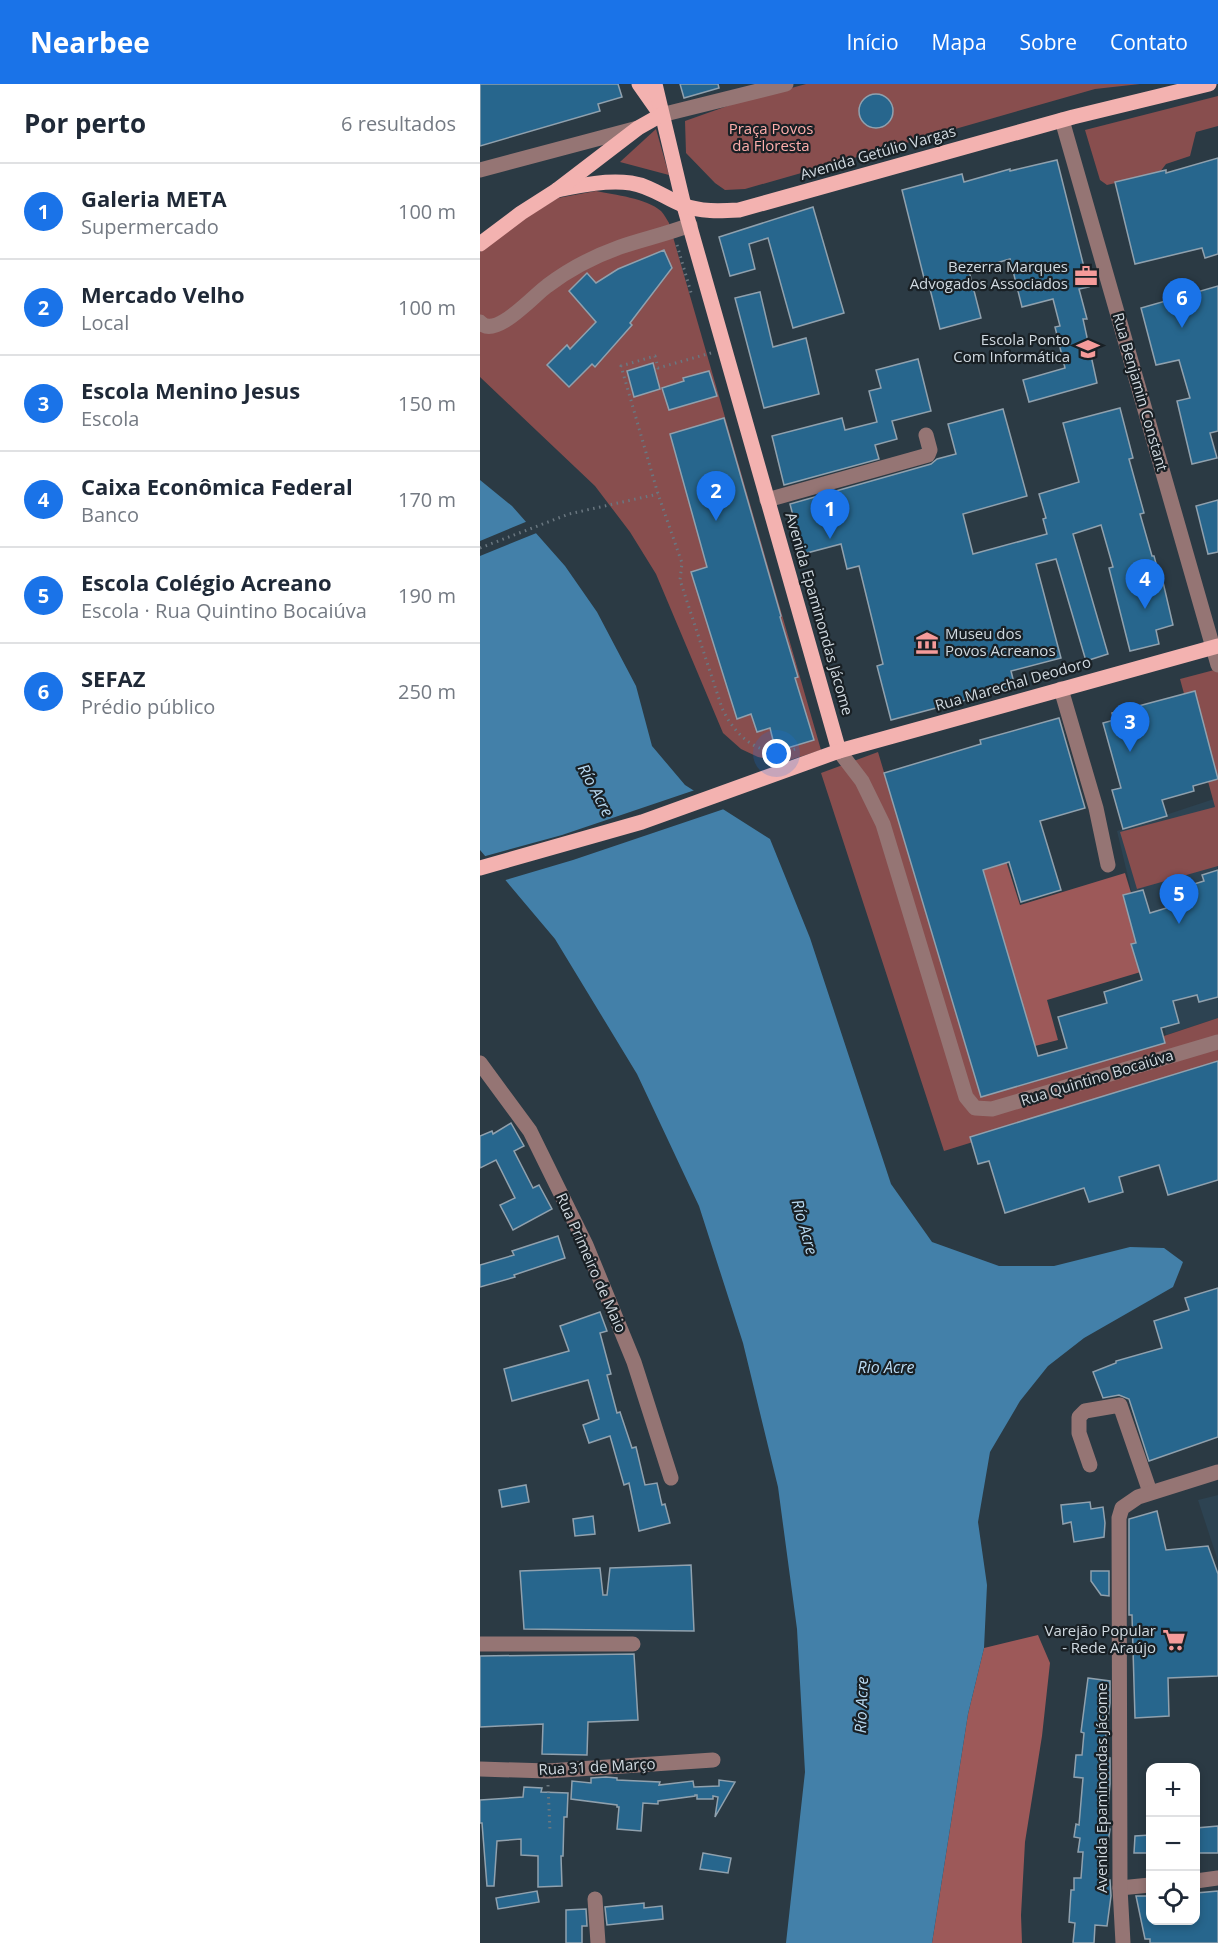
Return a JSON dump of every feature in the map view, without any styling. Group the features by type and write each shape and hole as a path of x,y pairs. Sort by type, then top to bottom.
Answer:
{"main road":[{"name":"Avenida Epaminondas Jácome","path":"639,84 661,115"},
{"name":"Avenida Epaminondas Jácome","path":"654,84 684,206 839,752"},
{"name":"Avenida Getúlio Vargas","path":"557,190 591,183 632,183 649,188 684,206 711,211 739,210 1062,120 1209,84"},
{"name":"Avenida Getúlio Vargas","path":"480,244 521,213 557,190 638,128 661,115"},
{"name":"Rua Marechal Deodoro","path":"480,868 642,822 839,752 1215,646"}],"street":[{"path":"661,115 786,84"},
{"name":"Rua Benjamin Constant","path":"1062,120 1215,646 1218,665"},
{"path":"480,170 638,128"},
{"path":"480,322 483,326 496,327 547,285 581,265 619,248 690,225"},
{"path":"767,500 928,455 930,450 926,435"},
{"path":"1062,689 1096,808 1108,865"},
{"name":"Avenida Epaminondas Jácome","path":"839,752 862,781 883,824 966,1097 975,1108"},
{"name":"Rua Quintino Bocaiúva","path":"975,1108 992,1109 1218,1042"},
{"name":"Rua Primeiro de Maio","path":"480,1063 530,1131 586,1245 634,1362 671,1478"},
{"path":"1090,1465 1079,1433 1078,1417 1085,1411 1120,1406 1144,1495 1218,1472"},
{"name":"Avenida Epaminondas Jácome","path":"1123,1943 1120,1888 1119,1518 1122,1509 1144,1495"},
{"path":"480,1644 633,1644"},
{"name":"Rua 31 de Março","path":"480,1769 548,1772 713,1760"},
{"path":"1200,1880 1218,1878"},
{"path":"1120,1888 1146,1885"},
{"path":"595,1899 598,1943"}],"path":[{"path":"709,353 658,368 655,356 621,366 658,494 682,563 680,580 728,722 748,742 775,753 784,753 802,747"},
{"path":"480,548 569,514 658,494"},
{"path":"548,1772 550,1831"}],"shaded area":[{"path":"1217,798 1218,1018 1166,1035 1117,831"},
{"path":"1006,861 1020,905 1125,873 1154,968 1047,1000 1058,1040 1035,1046 983,870"},
{"path":"1218,1495 1218,1561 1198,1500"},
{"path":"1038,1635 1050,1663 1042,1736 1025,1842 1021,1915 1022,1943 932,1943 968,1714 984,1648"}],"green space":[{"name":"Praça Povos da Floresta","path":"806,84 1140,84 1095,89 745,189 725,190 715,183 686,153 685,121 733,104"},
{"path":"1218,96 1218,126 1196,132 1190,156 1166,164 1160,172 1107,185 1100,180 1085,130"},
{"path":"656,129 669,175 620,162"},
{"path":"596,191 647,203 661,211 669,223 821,750 784,762 758,757 741,749 723,733 656,574 630,532 595,486 480,377 480,252 524,219 558,198"},
{"path":"1218,669 1218,866 1137,889 1120,832 1215,807 1180,679"},
{"path":"878,752 981,1097 1218,1018 1218,1066 944,1151 821,773"}],"water":[{"name":"Rio Acre","path":"480,480 512,506 565,566 597,612 636,686 652,746 685,785 770,839 810,938 891,1184 932,1242 999,1266 1054,1266 1130,1247 1164,1248 1183,1262 1173,1287 1084,1338 1048,1366 1020,1401 990,1452 978,1522 987,1585 984,1648 968,1714 932,1943 786,1943 805,1772 797,1629 778,1487 743,1343 699,1206 637,1074 555,939 480,850"}],"pier":[{"path":"528,521 539,532 480,556 480,541"},
{"path":"698,789 727,808 573,860 502,881 482,857 562,835"}],"building":[{"path":"480,84 618,84 622,97 598,104 600,111 480,146"},
{"path":"680,84 718,84 719,88 684,98"},
{"path":"876,94 888,99 893,111 888,123 876,128 864,123 859,111 864,99"},
{"path":"1218,158 1218,254 1205,258 1202,248 1135,264 1115,182 1166,170 1166,173"},
{"path":"1057,160 1089,287 1079,289 1087,319 1083,319 1097,383 1029,402 1023,380 1065,368 1055,327 1060,326 1053,299 1022,307 1010,259 969,271 981,318 940,329 928,281 925,282 902,190 962,174 964,182 1010,169 1010,171"},
{"path":"813,207 844,313 793,328 768,238 749,244 755,269 730,276 719,237"},
{"path":"664,250 672,268 630,323 632,325 595,367 592,364 569,387 547,365 567,345 570,349 596,322 569,291 587,273 596,283 618,269"},
{"path":"1218,286 1218,431 1210,433 1217,458 1192,464 1177,401 1190,398 1179,360 1156,365 1141,308"},
{"path":"760,292 773,347 806,338 819,394 764,408 735,298"},
{"path":"918,359 931,411 892,421 897,439 875,445 879,459 784,485 772,436 842,418 845,430 877,422 869,391 881,388 876,370"},
{"path":"653,363 660,389 634,397 627,371"},
{"path":"709,371 717,396 669,410 662,388 684,381 683,378"},
{"path":"1120,408 1133,458 1129,459 1144,513 1140,514 1152,556 1154,556 1161,582 1163,582 1173,625 1156,630 1159,644 1130,651 1109,568 1113,567 1101,525 1073,534 1108,654 1086,661 1056,559 1036,564 1061,658 1011,671 1015,687 891,720 877,666 883,664 859,566 847,569 841,544 803,554 790,504 931,464 937,459 956,454 948,424 1003,409 1027,496 963,514 973,554 1047,534 1043,519 1046,518 1039,494 1079,482 1063,423"},
{"path":"724,418 814,740 784,749 784,746 775,748 770,728 757,732 751,714 737,719 691,572 707,567 670,434"},
{"path":"1218,500 1218,552 1208,554 1196,506"},
{"path":"1195,691 1218,779 1193,786 1194,791 1162,800 1167,816 1123,829 1112,790 1121,788 1103,723 1114,720 1112,713"},
{"path":"1059,718 1085,808 1040,821 1061,890 1021,902 1009,862 983,870 1038,1056 1067,1048 1058,1017 1107,1003 1104,992 1142,980 1131,944 1136,943 1123,895 1143,890 1150,913 1173,906 1168,892 1204,881 1202,875 1218,870 1218,997 1199,1002 1197,995 1173,1001 1179,1023 1161,1028 1165,1043 981,1097 884,773 981,744 980,740"},
{"path":"1218,1061 1218,1180 1168,1195 1159,1165 1119,1177 1123,1192 1089,1202 1084,1188 1005,1213 989,1161 978,1164 970,1137"},
{"path":"511,1123 524,1146 514,1151 533,1188 539,1185 552,1209 513,1230 500,1205 515,1198 496,1160 480,1168 480,1136 492,1131 493,1134"},
{"path":"558,1236 565,1258 514,1275 515,1277 480,1287 480,1265 514,1255 512,1251"},
{"path":"1218,1288 1218,1437 1149,1461 1129,1399 1119,1395 1103,1398 1093,1372 1116,1363 1116,1361 1162,1348 1154,1321 1189,1310 1185,1298"},
{"path":"600,1312 607,1331 600,1333 611,1374 607,1375 617,1413 620,1412 632,1448 636,1447 645,1485 657,1483 662,1505 665,1504 670,1523 639,1531 629,1483 624,1485 610,1436 589,1443 583,1425 599,1419 588,1380 512,1401 504,1369 569,1351 560,1326"},
{"path":"526,1485 529,1502 502,1507 499,1490"},
{"path":"1090,1502 1091,1509 1103,1507 1104,1537 1074,1542 1071,1522 1063,1524 1061,1505"},
{"path":"1157,1511 1166,1550 1208,1546 1218,1574 1218,1676 1168,1678 1169,1716 1135,1718 1132,1615 1129,1615 1129,1519"},
{"path":"593,1516 595,1534 575,1536 573,1519"},
{"path":"691,1565 694,1631 524,1629 520,1571 600,1568 603,1595 607,1595 610,1568"},
{"path":"1091,1571 1109,1571 1109,1596 1101,1595 1091,1581"},
{"path":"634,1654 638,1720 588,1722 587,1755 542,1754 543,1724 480,1727 480,1656"},
{"path":"1088,1678 1110,1681 1110,1703 1103,1757 1110,1758 1106,1828 1110,1829 1105,1863 1107,1863 1106,1880 1110,1880 1111,1896 1107,1926 1095,1925 1094,1943 1073,1943 1075,1923 1069,1922 1071,1890 1074,1890 1074,1878 1081,1878 1083,1852 1078,1852 1080,1838 1074,1837 1076,1824 1079,1825 1083,1778 1074,1777 1076,1755 1082,1755 1084,1733 1081,1732"},
{"path":"591,1778 617,1778 617,1780 660,1782 659,1785 693,1781 694,1787 719,1786 719,1780 735,1782 715,1817 718,1797 713,1796 713,1799 697,1799 695,1795 658,1801 658,1804 643,1803 641,1831 617,1829 619,1807 617,1805 571,1799 572,1781 591,1783"},
{"path":"524,1787 542,1788 541,1792 568,1793 567,1817 564,1817 563,1856 561,1856 562,1886 538,1887 538,1856 521,1855 521,1839 497,1841 494,1886 487,1886 482,1823 480,1823 480,1800 523,1797"},
{"path":"1218,1826 1218,1853 1200,1853 1200,1828"},
{"path":"1146,1835 1146,1853 1134,1853 1135,1836"},
{"path":"703,1853 731,1858 728,1873 700,1869"},
{"path":"537,1891 539,1902 498,1909 496,1898"},
{"path":"1218,1891 1218,1943 1150,1943 1150,1939 1145,1939 1136,1896 1146,1896 1146,1925 1200,1925 1200,1893"},
{"path":"644,1903 644,1908 662,1906 663,1919 607,1925 605,1907"},
{"path":"586,1909 587,1926 582,1926 582,1943 566,1943 566,1910"}],"place":[{"name":"Bezerra Marques Advogados Associados","path":"1086,276"},
{"name":"SEFAZ","path":"1182,328"},
{"name":"Escola Ponto Com Informática","path":"1088,349"},
{"name":"Mercado Velho","path":"716,521"},
{"name":"Galeria META","path":"830,539"},
{"name":"Caixa Econômica Federal","path":"1145,609"},
{"name":"Museu dos Povos Acreanos","path":"927,643"},
{"name":"Escola Menino Jesus","path":"1130,752"},
{"name":"Escola Colégio Acreano","path":"1179,924"},
{"name":"Varejão Popular - Rede Araújo","path":"1174,1640"}],"water label":[{"name":"Río Acre","path":"596,790"},
{"name":"Río Acre","path":"805,1227"},
{"name":"Río Acre","path":"861,1705"}]}
